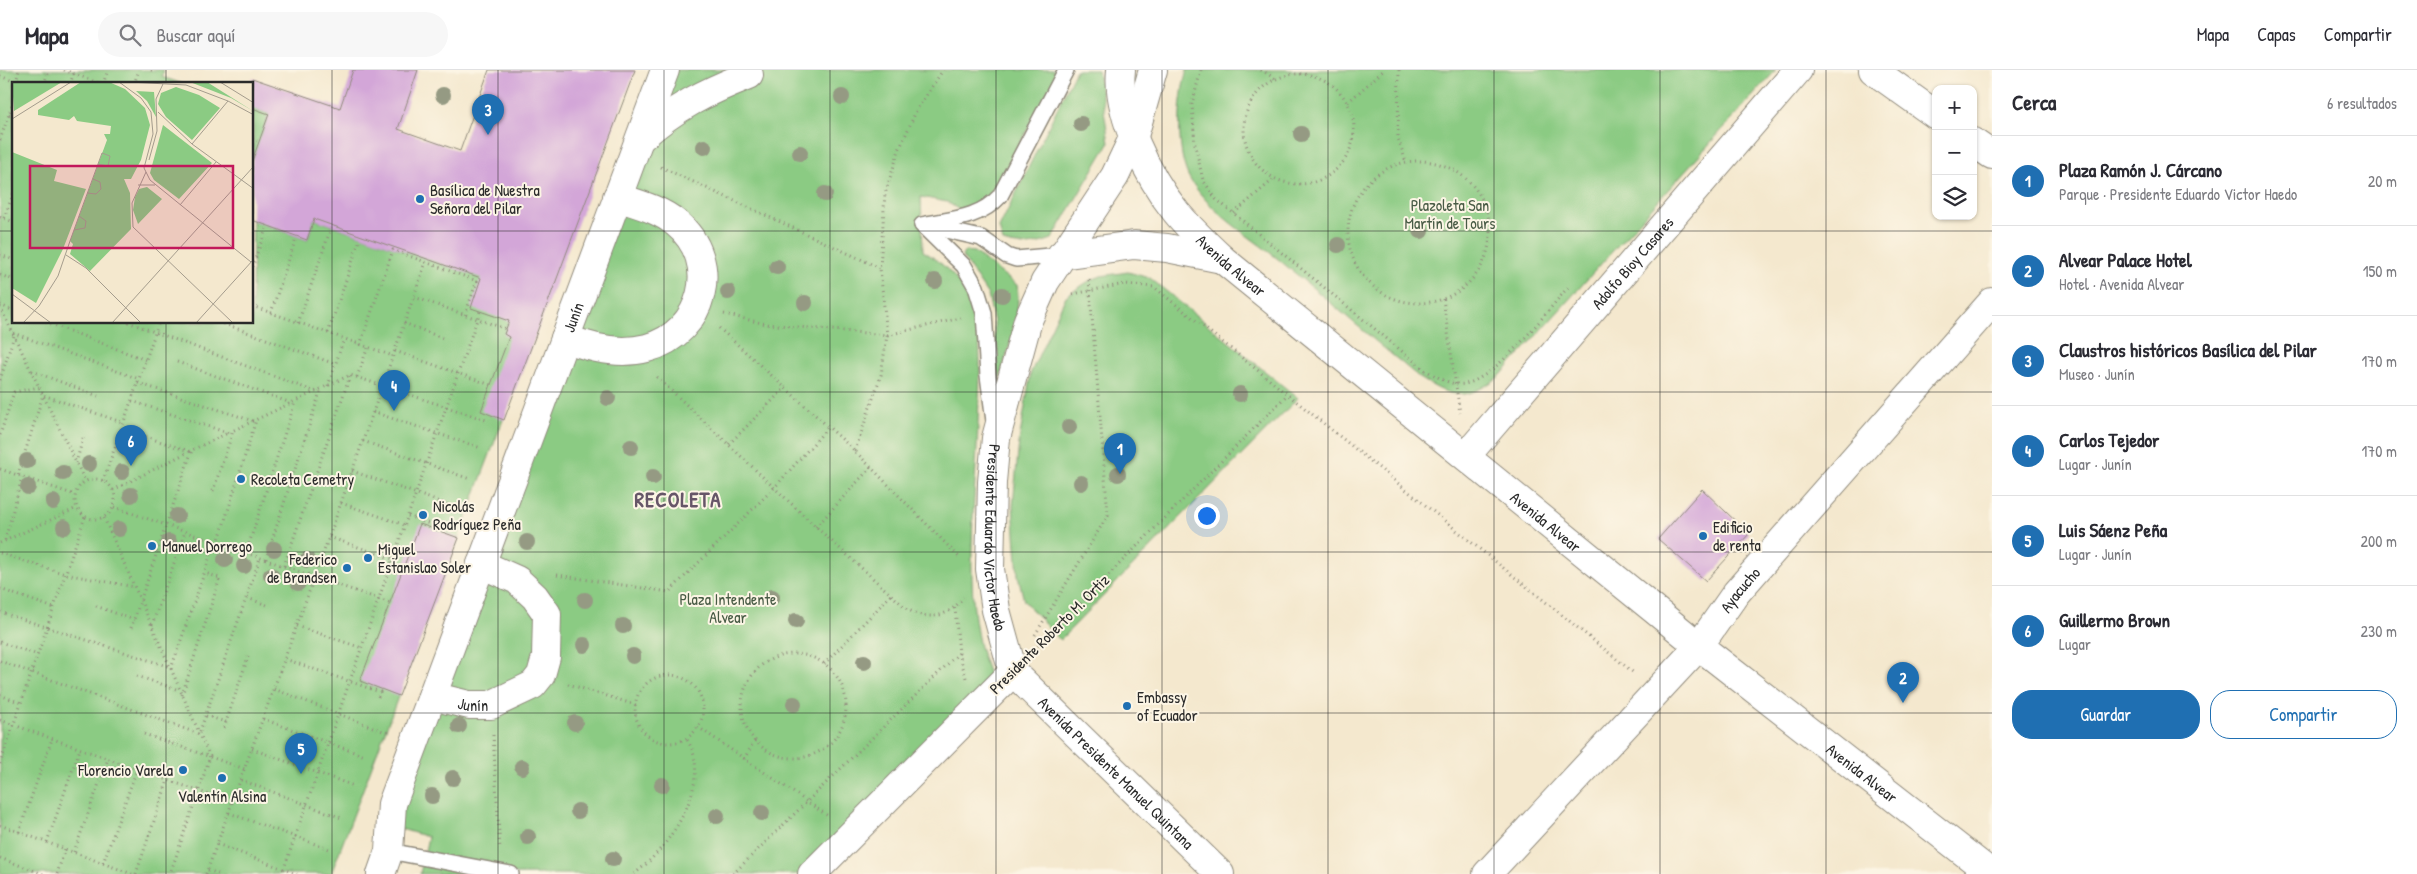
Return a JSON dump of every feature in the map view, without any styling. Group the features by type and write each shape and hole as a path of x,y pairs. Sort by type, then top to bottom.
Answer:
{"street":[{"name":"Junín","path":"385,863 392,804 665,70"},
{"path":"708,70 728,76 756,73"},
{"name":"Avenida Alvear","path":"1121,70 1120,88 1126,115 1134,136 1158,183 1176,212 1222,259 1699,646 1992,874"},
{"path":"1134,136 1153,70"},
{"name":"Adolfo Bioy Casares","path":"1466,456 1798,70"},
{"path":"1873,70 1932,112"},
{"path":"636,147 681,106 708,91 756,73"},
{"name":"Presidente Eduardo Victor Haedo","path":"1013,672 996,610 990,569 992,482 996,438 1014,368 1035,302 1074,253 1134,136"},
{"path":"1977,145 1992,155"},
{"path":"565,338 583,345 606,349 630,351 645,348 655,345 675,333 697,307 703,287 703,267 701,258 691,238 675,221 653,208 618,197"},
{"path":"1074,253 1134,245 1150,246 1222,259"},
{"name":"Ayacucho","path":"1487,874 1699,646 1736,593 1992,302"},
{"path":"481,564 517,580 535,597 547,614 547,650 541,675"},
{"name":"Presidente Roberto M. Ortiz","path":"812,874 1013,672"},
{"name":"Avenida Presidente Manuel Quintana","path":"1013,672 1220,874"},
{"name":"Junín","path":"432,696 469,705 491,705 533,685 541,675"}],"lane":[{"path":"922,225 974,214 990,207 1000,196 1066,70"},
{"path":"922,225 981,238 1007,256 1016,258 1074,253"},
{"path":"922,225 964,266 976,287 984,313 988,375 996,438"},
{"path":"385,863 506,873"}],"path":[{"path":"64,70 75,72 98,82"},
{"path":"103,82 108,70"},
{"path":"855,451 881,375 887,336 880,268 885,194 899,150 917,109 944,70"},
{"path":"1201,70 1192,104 1197,154 1203,180 1216,199 1425,370 1442,380 1463,385 1481,378 1499,365 1571,284"},
{"path":"1261,70 1276,80"},
{"path":"1348,102 1384,70"},
{"path":"1399,70 1398,138 1406,162"},
{"path":"1302,74 1321,78 1337,88 1348,102 1354,119 1354,136 1350,153 1339,168 1325,178 1308,184 1291,184 1274,178 1259,167 1249,151 1244,134 1246,115 1254,98 1266,84 1283,76 1302,74"},
{"path":"0,76 16,82"},
{"path":"0,140 12,106"},
{"path":"636,147 880,268"},
{"path":"1428,161 1454,170 1466,178 1480,194 1488,214 1491,234 1484,262 1477,274 1462,289 1444,299 1423,304 1401,302 1382,293 1365,279 1352,254 1348,240 1349,219 1356,199 1369,182 1386,169 1406,162 1428,161"},
{"path":"1234,213 1274,178"},
{"path":"2,218 12,196"},
{"path":"298,323 332,228"},
{"path":"254,262 266,229"},
{"path":"271,313 296,238"},
{"path":"328,333 360,239"},
{"path":"360,345 393,250 477,280 465,314"},
{"path":"1013,672 1108,516 1090,291 1074,253"},
{"path":"0,255 12,259"},
{"path":"218,874 207,872 315,577 426,262"},
{"path":"0,275 12,279"},
{"path":"1035,302 1125,284 1154,287 1656,691"},
{"path":"414,297 506,329"},
{"path":"1444,299 1466,456"},
{"path":"0,306 85,481"},
{"path":"254,307 393,356"},
{"path":"697,307 766,324 887,336 984,313"},
{"path":"697,307 830,426 962,560"},
{"path":"282,874 480,311"},
{"path":"404,323 442,338"},
{"path":"51,324 146,360"},
{"path":"134,324 316,392"},
{"path":"103,481 158,324"},
{"path":"225,324 335,364"},
{"path":"0,380 13,334"},
{"path":"13,334 139,381 255,420"},
{"path":"328,386 344,339"},
{"path":"357,377 368,348"},
{"path":"645,348 649,369 816,528 891,595 917,615 929,617 941,615 954,608 964,596"},
{"path":"395,351 491,385"},
{"path":"176,362 293,402"},
{"path":"31,370 98,396"},
{"path":"284,566 350,375"},
{"path":"113,490 191,450 350,375 489,421"},
{"path":"0,435 14,392 39,387"},
{"path":"729,444 786,387"},
{"path":"266,559 322,389"},
{"path":"43,395 124,423"},
{"path":"5,540 20,476 43,395"},
{"name":"Presidente Roberto M. Ortiz","path":"1013,672 1287,395"},
{"path":"132,401 228,433"},
{"path":"246,553 293,402"},
{"path":"373,412 481,448"},
{"path":"170,668 217,543 255,420"},
{"path":"547,574 669,592 774,487 830,426"},
{"path":"122,429 191,450"},
{"path":"213,491 233,431"},
{"path":"76,463 84,435"},
{"path":"363,441 470,479"},
{"path":"131,628 191,450"},
{"path":"816,528 871,467"},
{"path":"0,469 75,495"},
{"path":"352,472 460,509"},
{"path":"96,479 103,481 113,490 116,502 104,518 96,520 85,517 77,508 75,495 85,481 96,479"},
{"path":"341,503 405,525"},
{"path":"114,507 390,603"},
{"path":"0,543 77,508"},
{"path":"408,516 435,526"},
{"path":"0,764 85,517"},
{"path":"104,518 210,757 170,874"},
{"path":"152,626 185,532"},
{"path":"329,537 393,559"},
{"path":"0,553 65,574 135,587"},
{"path":"200,734 260,558"},
{"path":"182,695 220,578 205,573"},
{"path":"0,590 54,608"},
{"path":"824,664 891,595"},
{"path":"247,598 270,606"},
{"path":"96,606 134,620"},
{"path":"954,608 959,652 965,677 982,702"},
{"path":"0,612 170,668"},
{"path":"297,626 362,648"},
{"path":"0,642 38,655"},
{"path":"733,874 959,652"},
{"path":"224,728 249,654"},
{"path":"780,656 810,657 824,664 836,675 844,690 846,707 843,724 835,739 822,750 806,757 790,758 773,754 748,731 743,715 742,700 747,685 755,672 766,662 780,656"},
{"path":"285,659 380,692 377,700"},
{"path":"0,662 200,734"},
{"path":"541,675 636,705"},
{"path":"666,675 677,676 687,680 701,696 704,706 698,727 686,738 670,742 659,741 649,736 639,722 636,705 639,694 655,678 666,675"},
{"path":"137,676 180,690"},
{"path":"274,689 386,732"},
{"path":"0,695 21,703"},
{"path":"491,705 506,873"},
{"path":"206,716 226,722"},
{"path":"0,720 232,803"},
{"path":"263,720 365,756"},
{"path":"698,727 806,802 853,832"},
{"path":"144,734 245,769"},
{"path":"634,874 666,845 683,815 694,783 692,746 686,738"},
{"path":"19,832 52,739"},
{"path":"744,759 756,740"},
{"path":"47,842 80,749"},
{"path":"252,749 354,786"},
{"path":"74,852 108,759"},
{"path":"103,863 137,769"},
{"path":"136,874 168,780"},
{"path":"241,780 342,818"},
{"path":"229,813 329,849"},
{"path":"0,825 132,874"},
{"path":"217,844 297,874"},
{"path":"56,874 65,849"},
{"path":"0,858 42,874"}],"green space":[{"name":"Recoleta Cemetry","path":"0,70 164,70 162,77 177,82 12,82 12,324 254,324 254,220 307,240 314,219 548,301 331,874 0,874"},
{"name":"Plaza Intendente Alvear","path":"665,70 1060,70 989,200 961,211 947,202 921,197 923,251 947,269 965,292 973,310 979,336 980,381 972,536 973,593 980,647 994,691 812,874 420,874 428,837 391,826"},
{"path":"1076,70 1098,70 1109,143 1052,239 1028,245 1003,242 999,228"},
{"name":"Plazoleta San Martín de Tours","path":"1187,70 1776,70 1500,376 1478,390 1460,394 1442,390 1420,378 1278,259 1220,214 1200,193 1186,170 1180,142 1180,111"},
{"path":"254,108 269,114 254,158"},
{"path":"965,251 974,252 1017,285 1018,298 1015,324 997,389 994,322 988,295 962,256"},
{"path":"1128,272 1150,278 1298,398 1060,640 1024,601 1018,575 1013,506 1019,441 1031,372 1066,296 1089,281 1101,276"}],"building":[{"name":"Basílica de Nuestra Señora del Pilar","path":"353,70 418,70 398,129 460,151 489,70 635,70 504,420 481,411 509,337 504,334 509,321 471,308 481,278 314,219 307,240 254,221 254,155 269,114 254,109 254,82 252,82 252,78 340,108"},
{"name":"Edificio de renta","path":"1702,489 1749,534 1706,581 1658,539"},
{"path":"420,524 459,538 399,696 360,681"}],"place":[{"name":"Claustros históricos Basílica del Pilar","path":"488,135"},
{"name":"Basílica de Nuestra Señora del Pilar","path":"420,199"},
{"name":"Carlos Tejedor","path":"394,411"},
{"name":"Guillermo Brown","path":"131,466"},
{"name":"Plaza Ramón J. Cárcano","path":"1120,474"},
{"name":"Recoleta Cemetry","path":"241,479"},
{"name":"Nicolás Rodríguez Peña","path":"423,515"},
{"name":"Edificio de renta","path":"1703,536"},
{"name":"Manuel Dorrego","path":"152,546"},
{"name":"Miguel Estanislao Soler","path":"368,558"},
{"name":"Federico de Brandsen","path":"347,568"},
{"name":"Alvear Palace Hotel","path":"1903,703"},
{"name":"Embassy of Ecuador","path":"1127,706"},
{"name":"Florencio Varela","path":"183,770"},
{"name":"Luis Sáenz Peña","path":"301,774"},
{"name":"Valentín Alsina","path":"222,778"}],"district":[{"name":"RECOLETA","path":"678,500"}]}
